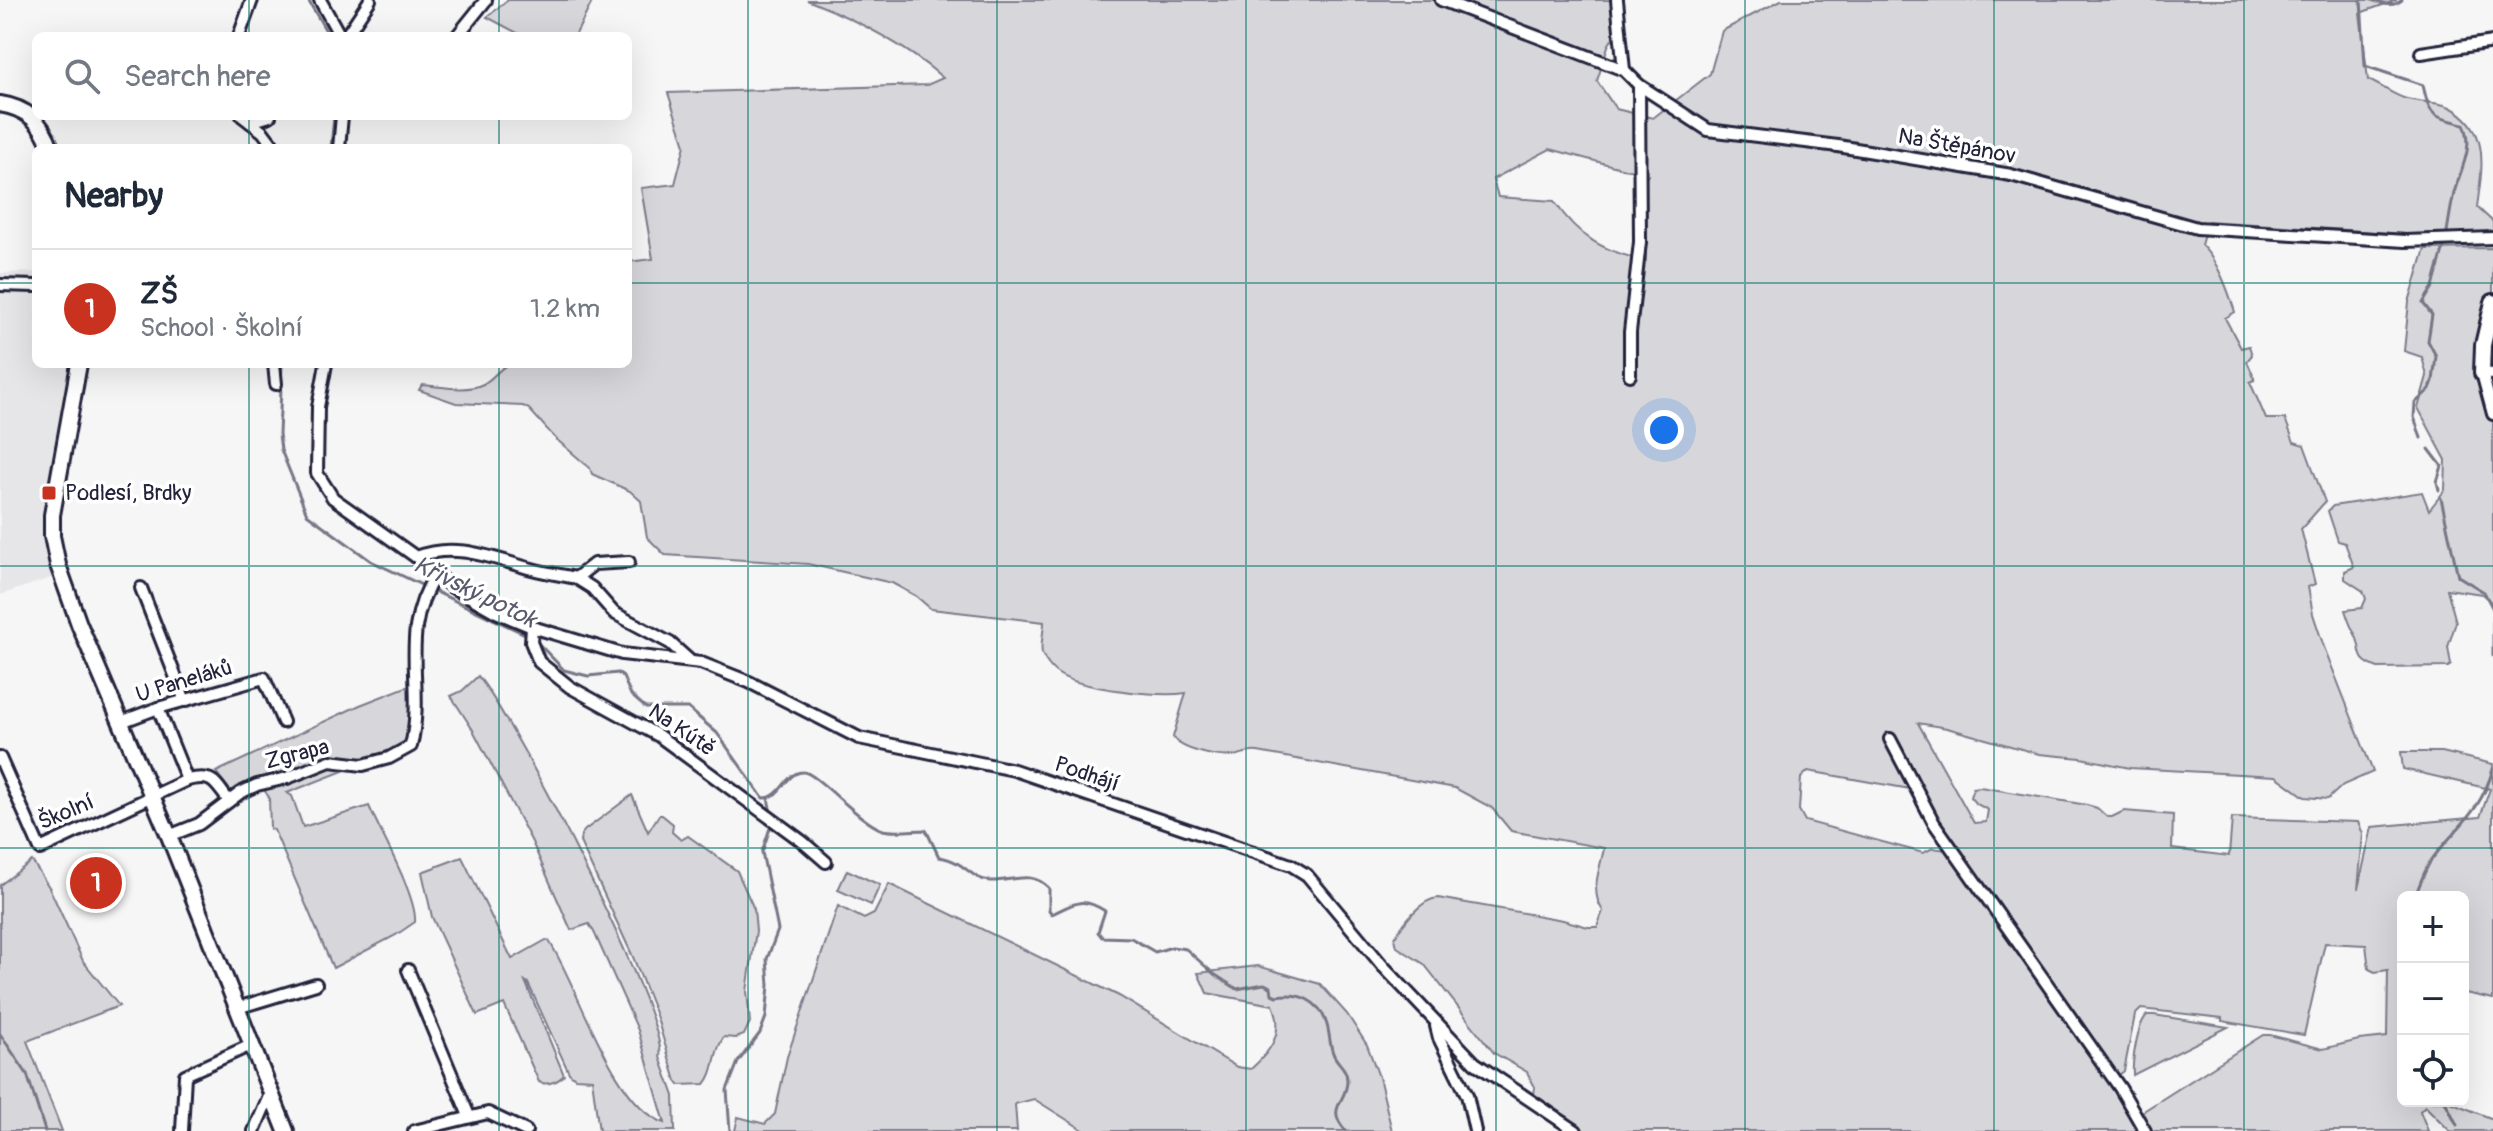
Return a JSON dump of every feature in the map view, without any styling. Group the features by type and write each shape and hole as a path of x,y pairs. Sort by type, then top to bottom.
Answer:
{"street":[{"path":"240,32 252,0"},
{"path":"320,0 340,32"},
{"path":"346,32 370,0"},
{"path":"460,32 486,0"},
{"name":"Na Štěpánov","path":"1441,0 1624,70 1639,85 1708,130 1904,156 2011,175 2197,228 2405,241 2493,238"},
{"path":"1617,0 1624,70"},
{"path":"2421,53 2493,42"},
{"path":"1630,375 1630,332 1640,242 1639,85"},
{"path":"0,104 30,109"},
{"path":"37,120 49,144"},
{"path":"247,120 272,144"},
{"path":"339,144 342,120"},
{"path":"0,285 32,286"},
{"path":"2493,302 2485,336 2493,414"},
{"path":"2485,336 2493,352"},
{"path":"78,368 52,515 52,536 58,565 79,624 169,836 286,1131"},
{"path":"274,368 276,384"},
{"name":"Podhájí","path":"325,368 318,407 317,473 333,498 416,557 452,587 531,634 622,654 691,661 749,682 859,738 1014,770 1291,865 1307,875 1382,965 1475,1063 1576,1131"},
{"path":"416,557 441,550 467,552 576,578 592,588 614,613 670,643 691,661"},
{"path":"576,578 594,564 629,562"},
{"name":"Zgrapa","path":"169,836 199,824 257,785 287,778 330,761 363,765 389,758 411,746 417,721 413,650 419,606 436,574"},
{"path":"141,588 185,701"},
{"name":"Na Kútě","path":"531,634 539,662 570,687 659,736 826,862"},
{"name":"U Paneláků","path":"121,722 258,678 266,680 283,722"},
{"path":"158,708 187,780"},
{"path":"1890,739 1934,823 2120,1088 2145,1131"},
{"name":"Školní","path":"0,758 40,849 151,795"},
{"path":"151,795 201,777 214,780 229,801"},
{"path":"408,970 469,1116"},
{"path":"237,1008 316,984"},
{"path":"1435,1024 1467,1095 1475,1131"},
{"path":"182,1131 185,1075 251,1045"},
{"path":"254,1131 270,1094"},
{"path":"414,1131 488,1113 526,1131"}],"shaded area":[{"path":"508,0 593,0 577,32 515,32 487,17"},
{"path":"807,0 1614,0 1623,21 1608,46 1597,81 1616,109 1653,118 1710,74 1722,31 1781,0 2397,0 2360,13 2368,80 2402,98 2450,107 2472,126 2481,151 2477,207 2493,222 2493,233 2407,234 2208,221 2201,245 2217,267 2235,312 2225,318 2241,348 2249,346 2252,355 2247,361 2255,380 2250,382 2266,419 2285,419 2294,442 2304,445 2325,502 2301,529 2315,584 2308,587 2324,647 2373,772 2343,785 2328,799 2305,797 2276,776 2130,768 2081,758 2039,754 1918,723 1974,823 1986,822 1988,810 1970,797 1973,788 1980,787 2087,805 2097,808 2107,817 2124,811 2173,815 2172,849 2229,856 2232,818 2358,822 2363,834 2358,889 2372,827 2480,817 2490,789 2403,769 2401,752 2442,752 2493,764 2493,999 2469,994 2469,891 2397,891 2397,1107 2424,1107 2420,1111 2428,1131 2149,1131 2142,1112 2263,1035 2323,1049 2387,1037 2388,970 2375,972 2369,969 2366,945 2325,943 2304,1035 2222,1021 2222,1018 2141,1009 2135,1015 2124,1071 2112,1081 2141,1131 1584,1131 1534,1095 1535,1087 1527,1072 1494,1053 1424,964 1397,947 1395,938 1419,907 1438,898 1597,927 1603,911 1596,888 1604,848 1511,831 1492,808 1455,788 1258,752 1226,756 1183,746 1173,737 1186,693 1120,690 1068,679 1053,670 1043,656 1044,622 931,609 916,596 892,583 808,564 665,555 647,537 641,501 630,491 592,474 590,468 556,439 529,409 523,406 456,403 419,390 422,385 461,389 476,387 503,368 632,368 632,262 653,259 641,188 675,184 685,145 668,93 927,85 943,78 895,43","holes":["1550,149 1648,175 1646,261 1617,253 1593,241 1573,225 1554,201 1498,197 1493,179","1808,771 1910,789 1946,850 1933,848 1923,853 1805,821 1799,810 1801,778"]},
{"path":"2493,248 2493,604 2482,594 2447,589 2456,622 2448,647 2451,665 2378,668 2362,658 2345,610 2362,608 2366,599 2363,591 2345,579 2345,571 2354,567 2345,543 2338,541 2328,511 2333,506 2422,492 2429,510 2445,490 2446,460 2418,408 2427,376 2422,357 2404,351 2409,302 2425,249"},
{"path":"32,272 32,368 70,368 43,532 54,577 0,595 0,273"},
{"path":"478,676 553,804 640,987 674,1096 675,1131 599,1131 592,1079 575,1078 569,1073 525,981 564,1075 553,1082 539,1082 504,1004 477,1015 432,917 422,872 462,857 512,959 549,941 613,1070 646,1112 665,1123 638,1030 594,932 589,924 571,930 532,842 473,730 451,696 462,691"},
{"path":"406,687 411,688 410,732 399,749 287,793 292,796 303,827 369,806 404,881 414,911 415,922 333,968 274,830 270,829 269,797 257,780 237,790 230,790 216,772"},
{"path":"632,795 648,832 662,815 673,824 672,832 681,840 688,836 737,871 754,909 756,931 747,991 750,1022 744,1035 724,1037 705,1084 679,1085 676,1081 657,1018 633,957 580,842 585,830"},
{"path":"32,861 49,887 83,961 119,1006 27,1041 62,1131 0,1131 0,885"},
{"path":"847,870 880,885 871,905 838,890"},
{"path":"889,884 1119,996 1237,1067 1251,1069 1270,1048 1277,1032 1273,1005 1207,993 1198,973 1258,966 1320,984 1347,1014 1367,1045 1379,1077 1392,1131 1085,1131 1034,1099 1015,1104 1017,1131 735,1131 738,1117 765,1124 775,1114 787,1057 838,906 864,919 874,914"},
{"path":"2147,1015 2228,1027 2133,1075 2134,1052"},
{"path":"2426,1107 2463,1107 2493,1119 2493,1131 2450,1131"}],"waterway":[{"name":"Křivský potok","path":"308,0 327,32"},
{"path":"2361,0 2365,66 2423,85 2434,114 2464,124 2467,150 2454,193 2447,232"},
{"path":"2372,0 2391,5 2402,0"},
{"name":"Křivský potok","path":"331,144 334,120"},
{"path":"2421,438 2414,417 2415,403 2430,389 2436,356 2428,341 2432,315 2423,303 2433,287 2444,247"},
{"name":"Křivský potok","path":"282,368 281,450 307,514 371,561 529,636"},
{"path":"2429,449 2442,466 2437,482 2439,490"},
{"path":"2441,498 2458,576 2484,592 2493,609"},
{"path":"2493,622 2493,656"},
{"name":"Křivský potok","path":"535,640 564,670 588,676 618,673 631,695 646,708 688,708 717,733 763,798 775,794 797,773 809,774 862,818 883,830 926,830 939,857 955,862 980,879 1028,878 1042,882 1049,888 1049,910 1052,914 1078,903 1097,906 1105,911 1098,932 1102,937 1131,938 1155,952 1172,947 1186,949 1237,989 1264,984 1271,987 1272,994 1277,996 1293,995 1307,999 1323,1014 1333,1053 1347,1076 1346,1088 1337,1110 1346,1131"},
{"path":"2417,891 2430,862 2481,798 2493,769"},
{"path":"768,798 771,813"},
{"path":"730,1131 727,1090 738,1062 760,1033 766,1017 769,985 767,959 778,930 762,852 771,825"},
{"path":"0,1034 27,1074 45,1131"},
{"path":"2448,1107 2457,1125"}],"place":[{"name":"Podlesí, Brdky","path":"49,493"},
{"name":"ZŠ","path":"96,883"}]}
